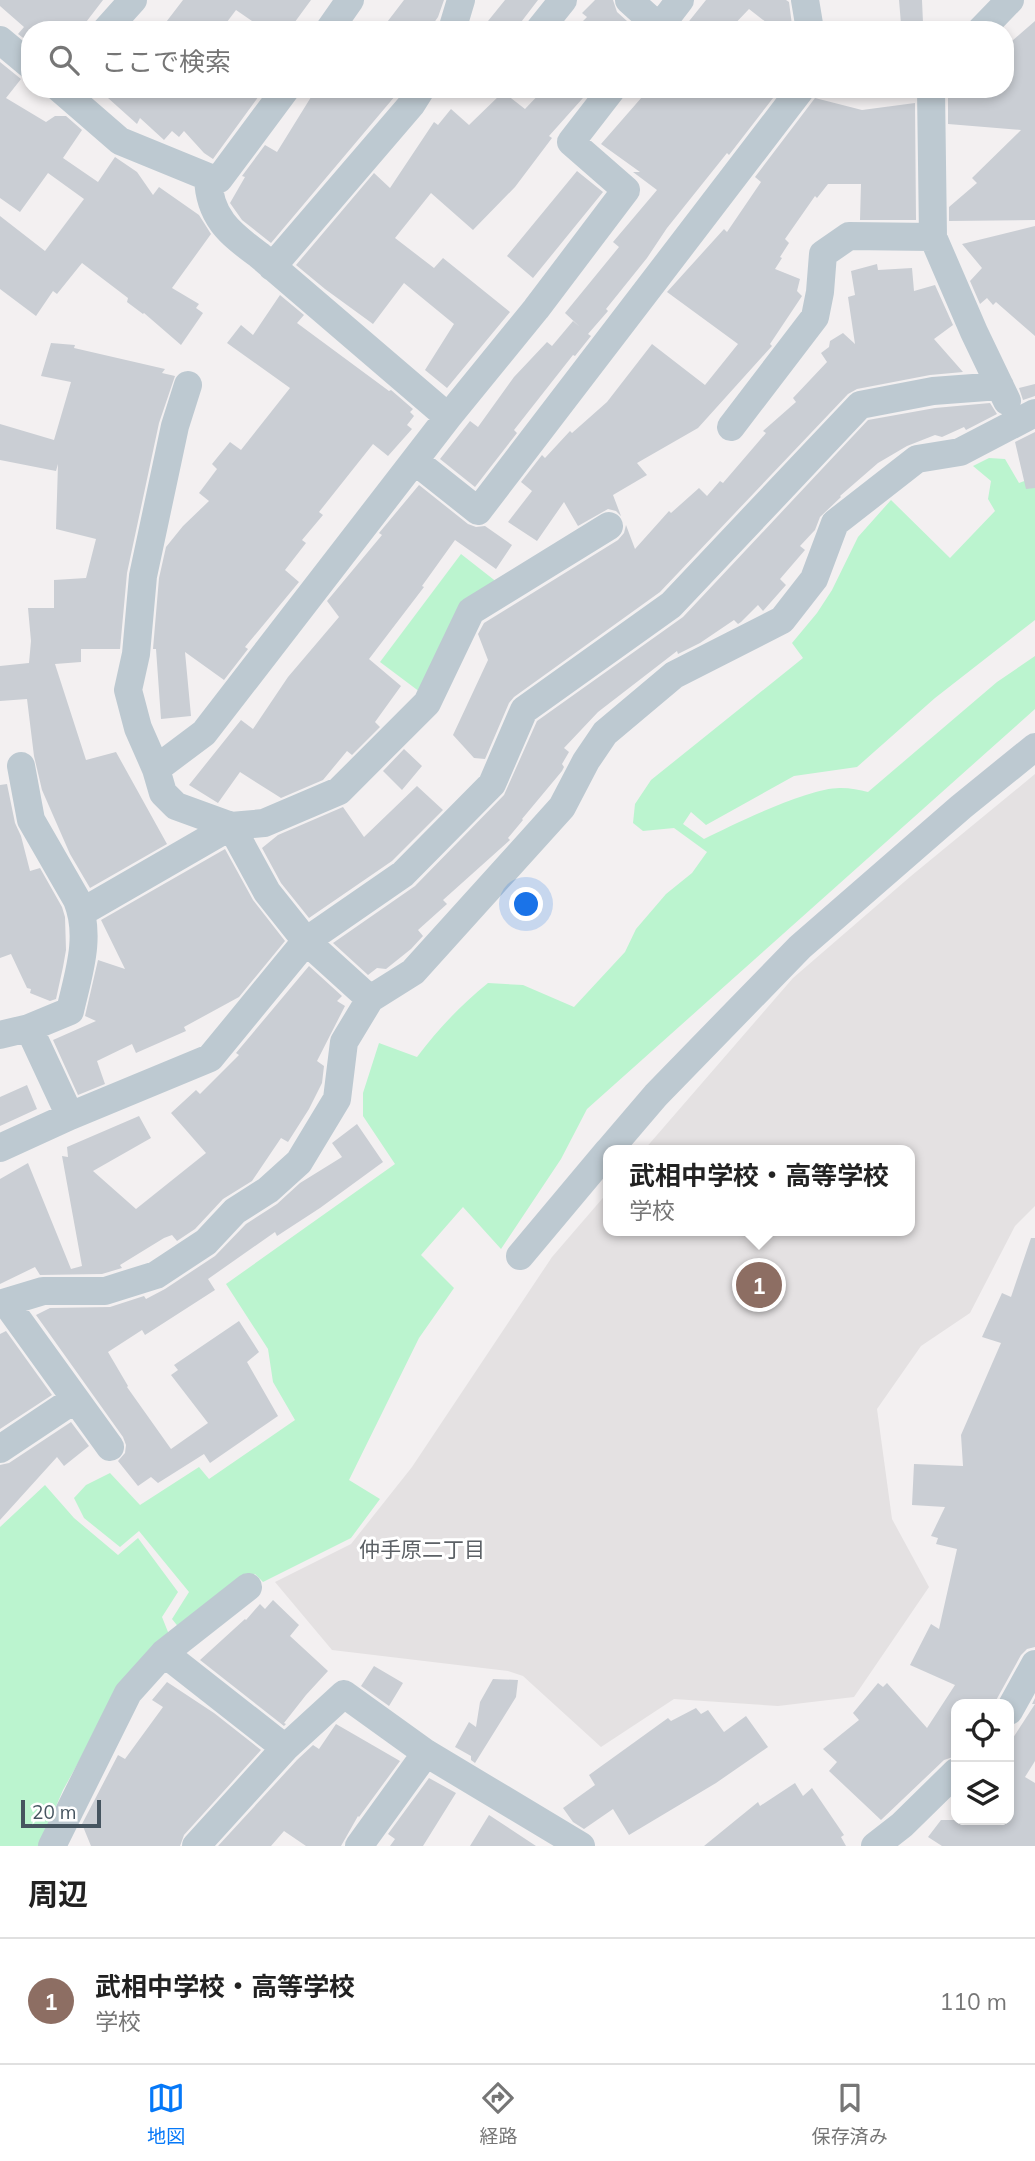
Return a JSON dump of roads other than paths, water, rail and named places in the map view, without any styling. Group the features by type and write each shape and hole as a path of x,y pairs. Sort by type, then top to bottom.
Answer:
{"street":[{"path":"114,21 133,0"},
{"path":"335,21 350,0"},
{"path":"455,21 461,0"},
{"path":"546,21 564,0"},
{"path":"629,0 650,21"},
{"path":"664,21 680,0"},
{"path":"805,0 808,21"},
{"path":"0,40 21,58"},
{"path":"70,98 120,141 219,179 279,98"},
{"path":"272,267 415,98"},
{"path":"156,769 204,733 626,190 571,142 605,98"},
{"path":"415,461 478,511 794,98"},
{"path":"110,1447 3,1303 43,1291 105,1292 156,1275 206,1242 235,1211 268,1190 299,1162 337,1099 344,1042 370,999 413,972 562,807 586,761 606,733 674,675 782,620 814,579 835,523 917,459 960,452 1026,418 1000,386 933,237 931,98"},
{"path":"208,177 208,195 228,233 449,416"},
{"path":"731,427 815,317 823,254 849,236 933,237"},
{"path":"188,385 175,426 143,576 136,654 128,690 138,728 163,793 176,806 231,826 267,892 306,941 370,999"},
{"path":"0,1148 210,1058 306,941 403,874 492,784 524,710 671,605 860,405 933,391 1000,386"},
{"path":"82,912 231,826 264,822 339,791 427,703 471,611 608,526"},
{"path":"614,1145 656,1096 800,947 961,807 1035,747"},
{"path":"0,1035 29,1028 70,1011 85,942 82,912 31,820 21,766"},
{"path":"29,1028 70,1116"},
{"path":"520,1256 603,1158"},
{"path":"0,1449 75,1399"},
{"path":"52,1846 128,1693 164,1653 248,1587"},
{"path":"164,1653 285,1748"},
{"path":"1014,1702 1035,1664"},
{"path":"195,1846 285,1748 344,1694 426,1753 581,1846"},
{"path":"359,1846 426,1753"},
{"path":"875,1846 902,1825 951,1777"}],"place":[{"name":"武相中学校・高等学校","path":"759,1285"}],"district":[{"name":"仲手原二丁目","path":"422,1550"}]}
